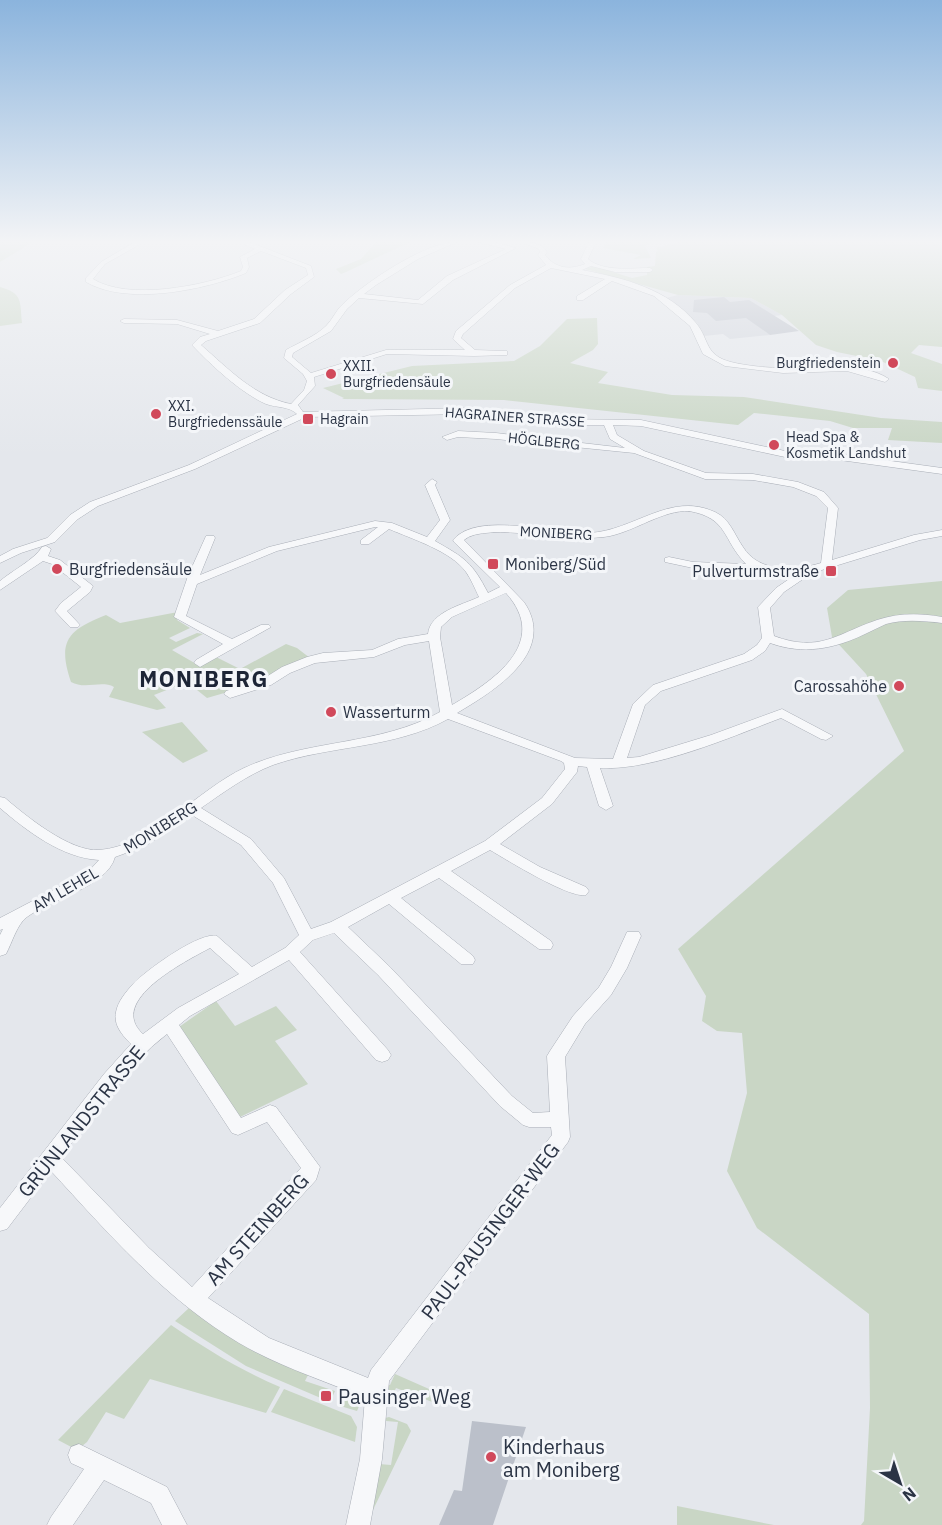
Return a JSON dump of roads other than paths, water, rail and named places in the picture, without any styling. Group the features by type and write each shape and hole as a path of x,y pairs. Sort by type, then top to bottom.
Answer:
{"street":[{"path":"265,313 257,321 196,344 246,389 270,402 294,407 304,414"},
{"path":"294,407 297,400 311,385 310,376 288,358 289,352 325,331 339,313"},
{"path":"474,354 457,339 459,333 481,313"},
{"path":"680,313 693,325 706,352 728,364 783,371 847,369 885,379"},
{"path":"124,321 177,322 219,334"},
{"path":"310,376 386,352 504,353"},
{"name":"HAGRAINER STRASSE","path":"0,560 17,551 46,543 74,517 94,504 192,467 304,414 468,411 551,422 640,423 785,454 840,457 942,471"},
{"name":"HÖGLBERG","path":"607,422 613,437 641,453 705,476 760,478 795,484 820,494 833,508 826,567"},
{"name":"HÖGLBERG","path":"447,437 458,434 496,436 641,453"},
{"path":"429,542 444,520 432,495 430,485 432,482"},
{"name":"MONIBERG","path":"108,854 119,853 132,846 247,772 268,763 417,728 447,714 502,680 526,646 527,615 506,589 458,540 461,535 476,529 497,528 582,537 625,529 668,509 698,509 724,521 740,552 751,563 767,569"},
{"path":"192,582 273,549 375,524 388,525 429,542 461,560 471,571 485,597"},
{"path":"364,542 388,525"},
{"path":"619,762 639,704 657,687 748,657 761,648 768,638 764,607 780,590 808,571 918,537 942,532"},
{"path":"210,538 198,564 180,617 232,644"},
{"path":"0,587 21,569 42,557 48,547 46,543"},
{"path":"42,557 56,562 87,586 86,591 65,605 61,611 74,625"},
{"name":"MONIBERG","path":"669,560 693,565 808,571"},
{"path":"506,589 448,615 435,626 434,637 447,714 566,758 571,762 640,760 676,750 777,713 786,713 826,736"},
{"path":"768,638 805,649 838,641 884,621 919,618 942,620"},
{"path":"200,663 265,627"},
{"path":"230,694 267,682 286,670 311,660 374,653 402,642 434,637"},
{"name":"GRÜNLANDSTRASSE","path":"0,1223 110,1079 142,1044 169,1023 291,952 307,936 337,926 490,844 547,801 572,769 571,762"},
{"path":"592,763 606,806"},
{"path":"0,801 49,836 74,849 94,855 108,854"},
{"path":"191,808 246,842 279,881 307,936"},
{"path":"490,844 535,870 581,891"},
{"name":"AM LEHEL","path":"0,950 19,915 93,875 105,865 108,854"},
{"path":"440,871 545,945"},
{"path":"390,897 467,960"},
{"path":"0,925 19,915"},
{"path":"337,926 384,971 506,1101 529,1120 560,1119"},
{"name":"PAUL-PAUSINGER-WEG","path":"376,1392 379,1377 384,1370 561,1137 556,1056 579,1020 605,991 619,968 633,936"},
{"path":"142,1044 126,1027 124,1012 126,1000 142,984 191,952 211,940 250,974"},
{"path":"291,952 382,1055"},
{"name":"AM STEINBERG","path":"169,1023 238,1128 270,1112 311,1167 309,1174 193,1300"},
{"path":"50,1157 148,1263 193,1300 244,1335 288,1358 376,1392 376,1435 368,1485 358,1525"},
{"path":"79,1455 159,1495 172,1524"},
{"path":"59,1525 100,1466"}],"place":[{"name":"Burgfriedenstein","path":"893,363"},
{"name":"XXII. Burgfriedensäule","path":"331,374"},
{"name":"XXI. Burgfriedenssäule","path":"156,414"},
{"name":"Hagrain","path":"308,419"},
{"name":"Head Spa & Kosmetik Landshut","path":"774,445"},
{"name":"Moniberg/Süd","path":"493,564"},
{"name":"Burgfriedensäule","path":"57,569"},
{"name":"Pulverturmstraße","path":"831,571"},
{"name":"Carossahöhe","path":"899,686"},
{"name":"Wasserturm","path":"331,712"},
{"name":"Pausinger Weg","path":"326,1396"},
{"name":"Kinderhaus am Moniberg","path":"491,1457"}],"district":[{"name":"MONIBERG","path":"204,678"}]}
